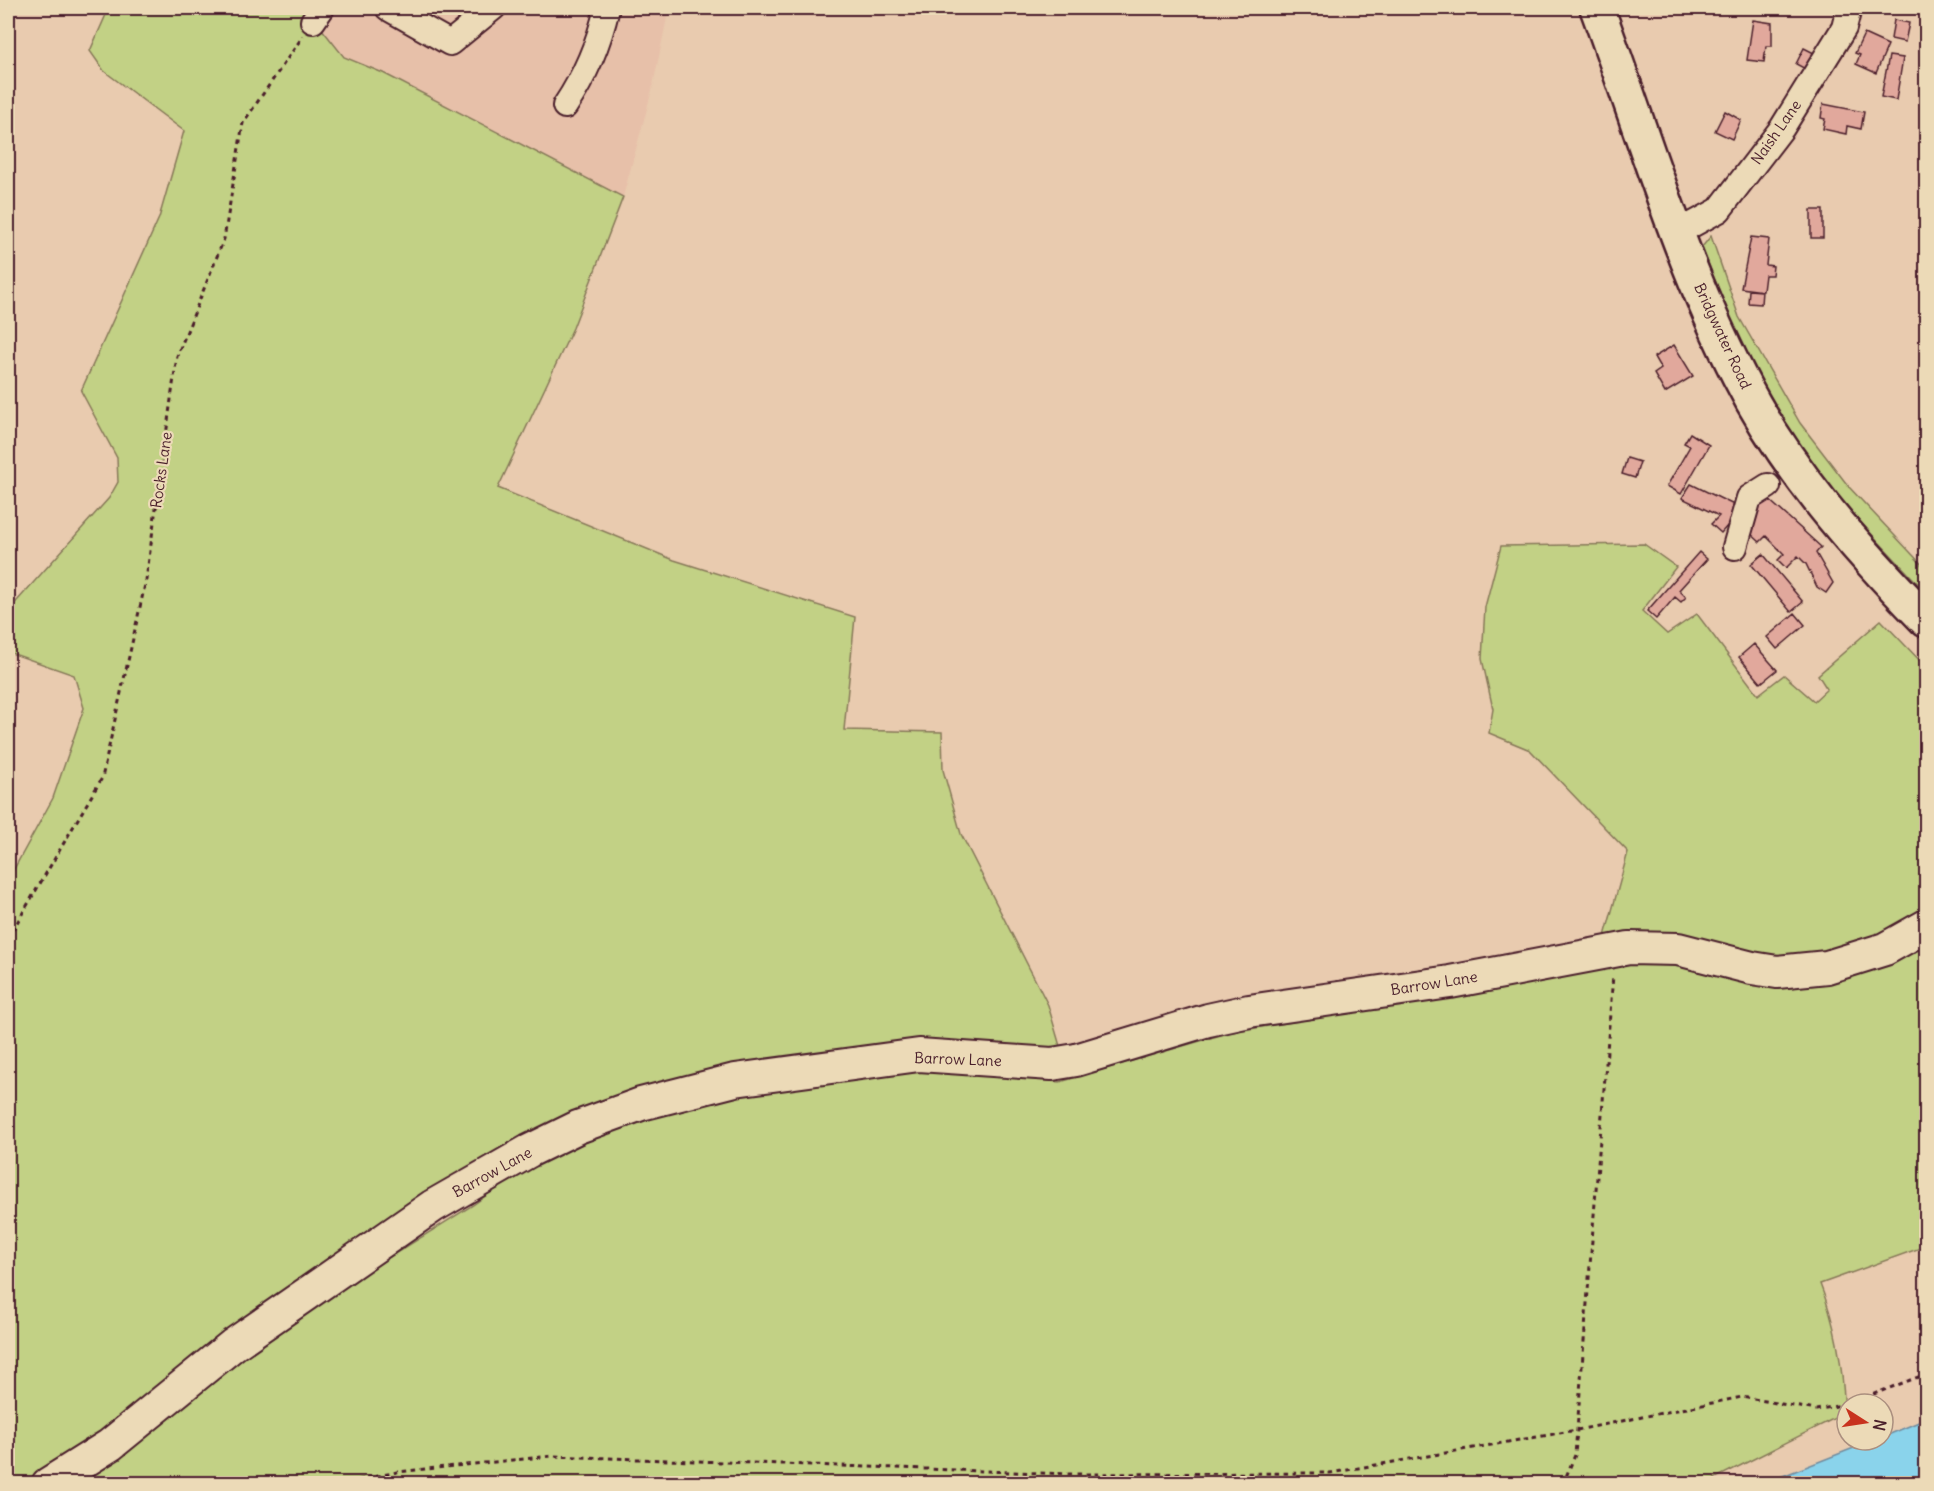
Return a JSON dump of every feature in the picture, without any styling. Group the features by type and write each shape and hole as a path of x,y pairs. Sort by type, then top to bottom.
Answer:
{"highway":[{"name":"Bridgwater Road","path":"1597,8 1677,233 1734,366 1763,418 1836,521 1873,566 1926,620"}],"main road":[{"name":"Barrow Lane","path":"48,1484 110,1446 233,1345 433,1206 529,1151 578,1127 640,1104 735,1080 919,1056 1052,1064 1076,1060 1198,1023 1249,1011 1450,982 1616,950 1652,947 1678,949 1752,968 1795,971 1827,967 1885,949 1926,926"}],"street":[{"path":"388,8 450,43"},
{"path":"450,43 471,8"},
{"path":"450,43 493,8"},
{"path":"565,106 581,81 602,31 607,8"},
{"name":"Naish Lane","path":"1677,233 1719,210 1782,128 1844,28 1848,8"},
{"path":"1735,547 1749,498 1768,486"}],"path":[{"name":"Rocks Lane","path":"8,938 102,778 146,580 177,357 224,239 243,123 318,14"},
{"path":"1563,1484 1575,1455 1616,950"},
{"path":"1879,1392 1926,1374"},
{"path":"341,1484 397,1472 552,1456 1071,1474 1330,1473 1577,1430 1742,1397 1816,1410 1835,1406"}],"shaded area":[{"path":"336,8 669,8 652,90 623,197 383,73 344,57 320,30"}],"green space":[{"path":"109,8 312,8 310,14 344,57 383,73 623,197 573,328 498,488 674,560 855,617 844,730 942,732 943,770 961,834 1048,1005 1062,1053 627,1098 112,1434 27,1483 8,1483 8,880 53,798 84,708 74,675 8,652 8,611 109,498 118,482 117,458 81,391 159,218 184,131 104,71 90,51"},
{"path":"1711,236 1739,317 1800,423 1849,487 1926,569 1926,592 1832,489 1783,421 1749,357 1702,247"},
{"path":"1644,544 1676,567 1642,611 1667,634 1697,614 1758,695 1784,675 1814,701 1827,689 1818,675 1881,620 1926,667 1926,914 1910,924 1808,960 1604,940 1628,852 1530,750 1489,733 1493,709 1482,659 1485,607 1501,546"},
{"path":"1926,945 1926,1246 1820,1284 1838,1347 1843,1380 1844,1392 1835,1392 1835,1418 1706,1483 72,1484 294,1317 473,1205 516,1174 613,1130 703,1103 801,1085 954,1068 980,1075 1060,1082 1231,1032 1460,995 1643,959 1787,986 1894,961"}],"water":[{"path":"1926,1419 1926,1483 1765,1483 1844,1452 1895,1452 1895,1432"}],"building":[{"path":"429,8 451,8 446,17"},
{"path":"1753,20 1772,23 1772,46 1766,46 1764,62 1747,60"},
{"path":"1894,20 1909,23 1905,42 1891,39"},
{"path":"1864,34 1888,45 1876,73 1856,64 1860,55 1855,53"},
{"path":"1804,48 1820,56 1811,72 1796,64"},
{"path":"1889,56 1903,58 1896,100 1881,97"},
{"path":"1823,104 1864,112 1861,129 1847,126 1846,134 1823,129 1825,119 1821,118"},
{"path":"1725,111 1741,120 1732,139 1715,131"},
{"path":"1811,210 1823,210 1823,238 1811,238"},
{"path":"1751,237 1769,239 1766,265 1773,266 1772,275 1765,275 1763,291 1741,288"},
{"path":"1749,290 1762,291 1761,304 1748,303"},
{"path":"1674,345 1693,376 1665,393 1654,374 1661,369 1654,357"},
{"path":"1690,433 1709,445 1681,494 1667,486 1690,446 1684,443"},
{"path":"1627,458 1640,462 1635,478 1622,474"},
{"path":"1691,484 1742,509 1721,533 1711,524 1719,516 1682,498"},
{"path":"1766,497 1821,547 1816,553 1833,583 1826,593 1817,587 1806,564 1798,556 1786,568 1778,560 1784,554 1766,536 1760,542 1750,533 1754,528 1753,510"},
{"path":"1699,552 1707,559 1679,590 1686,597 1681,602 1675,597 1656,619 1647,611"},
{"path":"1763,554 1803,602 1791,612 1751,564"},
{"path":"1795,613 1805,625 1777,649 1767,637"},
{"path":"1754,644 1777,670 1761,683 1739,657"}]}
